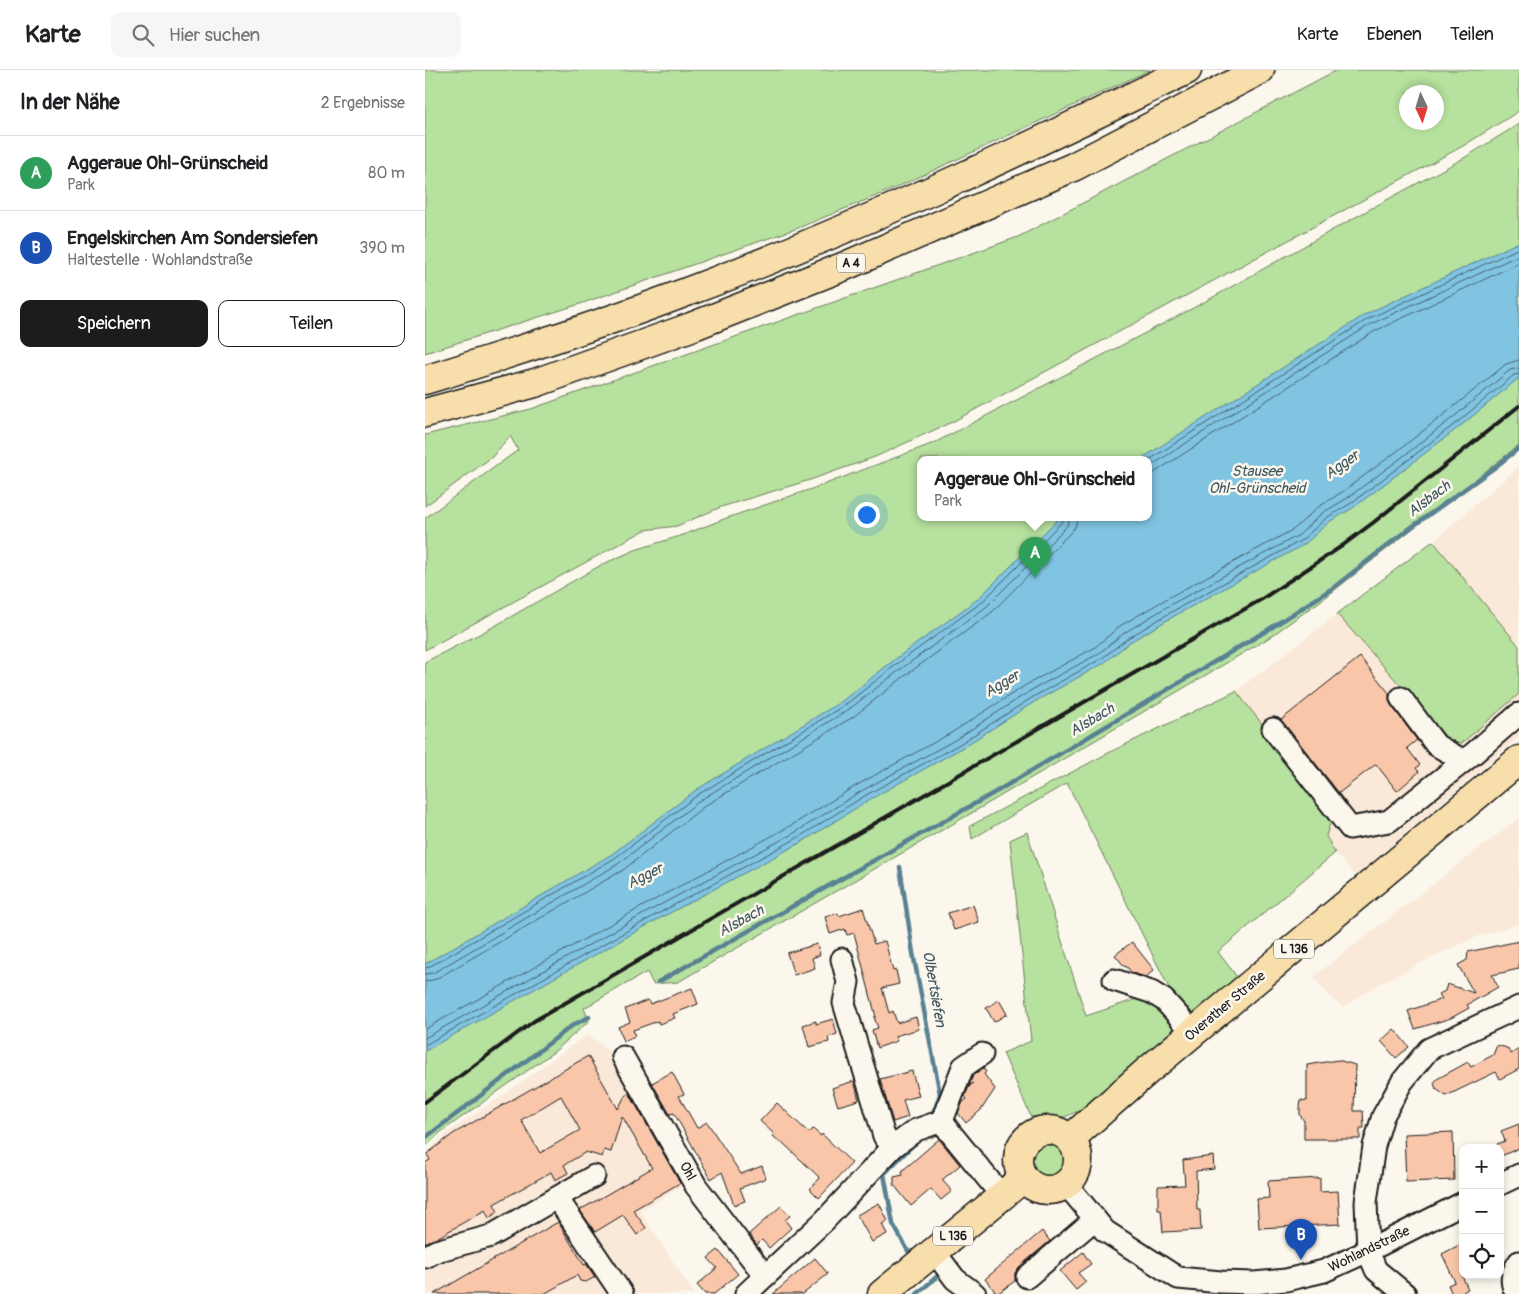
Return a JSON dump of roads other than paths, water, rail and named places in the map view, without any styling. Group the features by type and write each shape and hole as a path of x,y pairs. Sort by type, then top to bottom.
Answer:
{"main road":[{"name":"A 4","path":"425,380 524,350 676,296 833,234 1077,124 1187,70"},
{"name":"A 4","path":"425,413 535,383 691,327 845,266 1073,167 1260,70"},
{"name":"Overather Straße","path":"1070,1139 1193,1032 1519,760"},
{"path":"1045,1130 1054,1130 1070,1139 1078,1154 1078,1163 1076,1171 1066,1184 1055,1190 1043,1190 1032,1186 1023,1178 1017,1161 1023,1144 1029,1137 1045,1130"},
{"name":"L 136","path":"882,1294 1023,1178"}],"street":[{"path":"1401,698 1436,746 1463,761"},
{"path":"1273,729 1350,828 1389,821 1519,714"},
{"path":"842,959 848,982 845,1003 884,1136 893,1147"},
{"path":"1113,980 1151,992 1164,1000 1193,1032"},
{"path":"1405,1294 1376,1270 1368,1251 1366,1202 1374,1146 1383,1116 1402,1082 1429,1049 1519,1007"},
{"path":"746,1294 825,1220 893,1147 916,1130 942,1121 963,1067 982,1054"},
{"name":"Ohl","path":"623,1057 696,1186 765,1276"},
{"path":"942,1121 1002,1196"},
{"path":"1504,1182 1519,1175"},
{"path":"425,1257 436,1251 491,1236 594,1176"},
{"name":"Wohlandstraße","path":"1066,1184 1105,1231 1178,1278 1221,1282 1254,1283 1286,1280 1323,1271 1368,1251 1459,1205"},
{"path":"557,1198 622,1294"},
{"path":"1027,1278 1095,1219"},
{"path":"934,1251 955,1279 975,1294"},
{"path":"1517,1294 1512,1284 1512,1272 1519,1262"}],"water":[{"name":"Stausee Ohl-Grünscheid","path":"1519,242 1519,378 1463,424 1353,508 1329,522 1305,544 1130,642 1104,663 1036,701 960,749 869,800 802,842 655,921 425,1051 425,964 612,854 696,790 842,701 894,660 979,598 1056,521 1152,521 1152,456 1146,456 1366,314"}],"waterway":[{"name":"Alsbach","path":"658,982 999,790 1266,631 1333,588 1402,534 1519,448"},
{"name":"Olbertsiefen","path":"900,867 913,953 940,1094 932,1113"},
{"name":"Alsbach","path":"425,1138 573,1025 589,1017"},
{"name":"Olbertsiefen","path":"908,1251 893,1224 884,1174 914,1144"},
{"name":"Olbertsiefen","path":"917,1294 942,1272"}],"railway":[{"path":"425,1102 534,1021 1262,599 1342,546 1374,522 1519,406"}],"place":[{"name":"Aggeraue Ohl-Grünscheid","path":"1035,578"},
{"name":"Engelskirchen Am Sondersiefen","path":"1301,1260"}],"water label":[{"name":"Agger","path":"1342,465"},
{"name":"Agger","path":"1002,684"},
{"name":"Agger","path":"645,876"}]}
